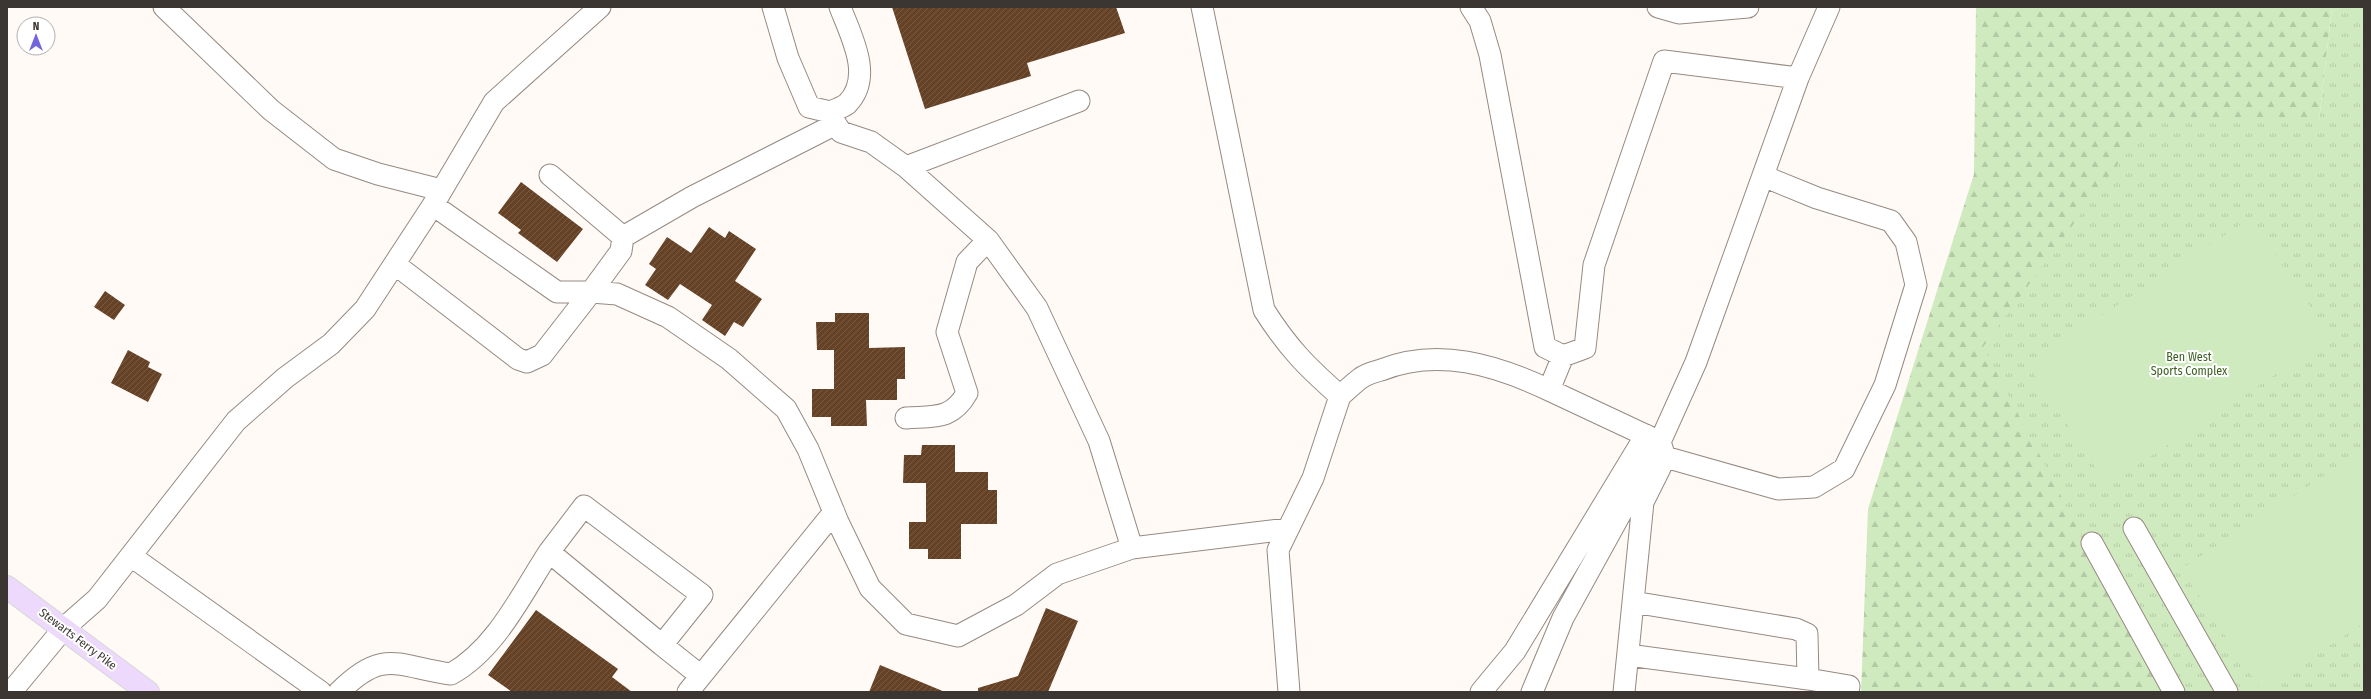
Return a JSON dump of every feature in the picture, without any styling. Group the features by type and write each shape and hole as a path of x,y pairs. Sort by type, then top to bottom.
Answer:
{"main road":[{"name":"Stewarts Ferry Pike","path":"7,587 148,692"}],"street":[{"path":"164,7 271,110 334,159 378,174 437,198 557,292 617,294 668,317 729,359 786,409 808,449 834,512 870,588 906,624 958,636 1016,605 1057,574 1132,548 1288,530"},
{"path":"11,692 64,628 97,599 236,421 285,378 331,344 365,309 396,265 494,102 600,7"},
{"path":"773,7 788,58 809,107 832,118 841,132 871,142 906,167 988,240 1037,308 1099,441 1132,548"},
{"path":"623,238 832,118 847,104 860,81 858,55 840,7"},
{"path":"1202,7 1264,310 1283,341 1305,366 1340,396"},
{"path":"1471,7 1480,21 1490,55 1545,347 1563,356 1585,348 1594,265 1664,61 1798,78"},
{"path":"1658,7 1679,13 1748,7"},
{"path":"1532,692 1563,618 1657,445 1696,362 1798,78 1829,7"},
{"path":"906,167 1079,101"},
{"path":"550,175 623,238"},
{"path":"1289,692 1278,550 1313,478 1340,396 1362,378 1392,365 1425,360 1468,361 1512,373 1549,390 1657,445 1778,489 1814,487 1844,469 1885,385 1916,285 1906,242 1891,220 1817,198 1763,176"},
{"path":"396,265 518,359 527,362 542,355 591,292 621,251 623,238"},
{"path":"906,418 945,416 960,405 967,393 947,332 967,262 988,240"},
{"path":"1549,390 1563,356"},
{"path":"1624,692 1643,502 1657,445"},
{"path":"1481,692 1515,651 1657,445"},
{"path":"340,692 355,676 379,664 393,662 451,674 467,665 495,635 549,552 584,506 702,595 662,645"},
{"path":"549,552 662,645 695,687 834,512"},
{"path":"2134,528 2227,692"},
{"path":"2092,543 2174,692"},
{"path":"130,556 321,692"},
{"path":"1633,602 1796,629 1807,634 1808,679"},
{"path":"1628,654 1849,686 1848,692"}],"green space":[{"path":"1976,7 2332,7 2319,120 2150,120 2164,692 1861,692 1868,509 1974,174"},
{"name":"Ben West Sports Complex","path":"2332,7 2364,7 2364,692 2164,692 1983,347 2150,120 2319,120"},
{"path":"2251,218 2331,338 2107,485 2027,364"},
{"path":"2364,450 2364,623 2261,690 2181,569"}],"building":[{"path":"892,7 1116,7 1125,33 1027,63 1031,76 925,109"},
{"path":"521,182 583,229 557,262 518,233 521,230 498,213"},
{"path":"709,227 725,238 729,231 756,249 735,281 762,299 743,327 734,322 725,336 702,320 712,305 680,284 668,300 645,285 656,269 649,264 667,237 691,253"},
{"path":"105,291 125,305 114,320 94,307"},
{"path":"835,313 869,313 869,348 905,347 905,379 897,379 897,400 866,400 867,426 831,426 831,417 812,417 812,389 834,389 834,350 817,350 816,322 835,322"},
{"path":"128,350 150,362 148,367 162,374 148,402 111,383"},
{"path":"922,445 955,445 955,472 988,472 988,490 997,490 997,524 961,524 961,559 928,559 928,549 909,549 909,522 926,522 926,483 903,483 904,455 921,455"},
{"path":"1046,608 1078,621 1048,692 978,692 978,688 1018,676"},
{"path":"536,610 618,669 612,677 632,692 512,692 488,675"},
{"path":"880,665 945,692 869,692"}]}
